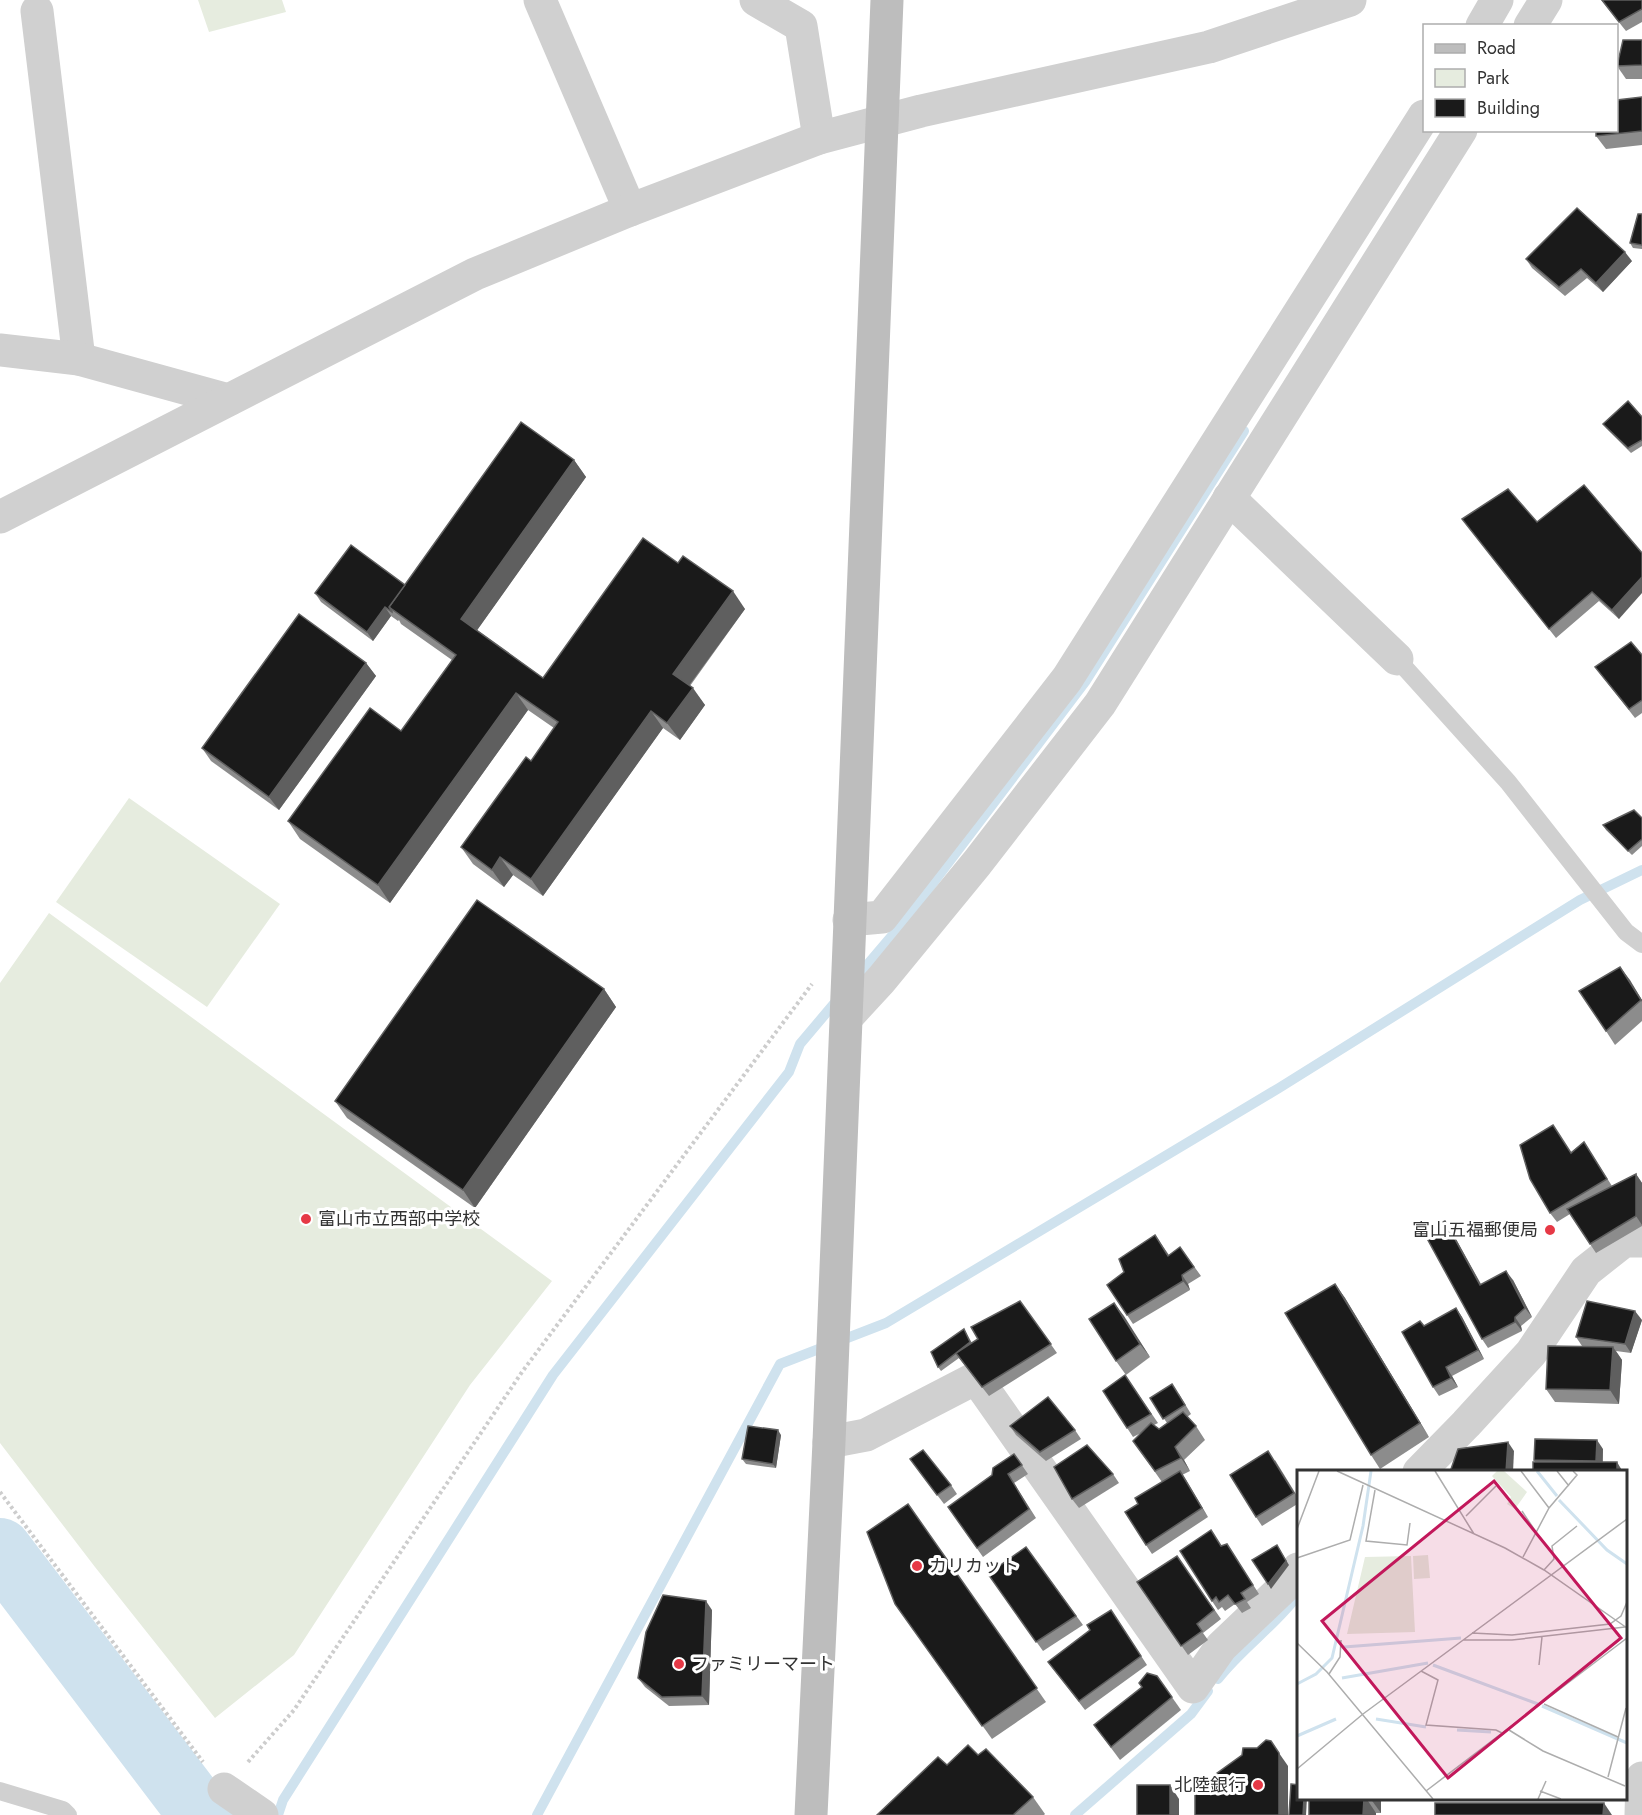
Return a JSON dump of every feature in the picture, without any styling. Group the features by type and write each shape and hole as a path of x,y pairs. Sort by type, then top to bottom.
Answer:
{"street":[{"path":"540,0 630,210"},
{"path":"756,0 801,26 819,138"},
{"path":"811,1815 847,1016 849,920 884,122 887,0"},
{"path":"0,517 476,274 630,210 819,138 921,111 1209,47 1350,0"},
{"path":"1483,24 1497,0"},
{"path":"1531,24 1546,0"},
{"path":"38,11 80,359"},
{"path":"849,920 882,917 1067,679 1423,119"},
{"path":"847,1016 881,980 977,863 1100,704 1460,132"},
{"path":"0,350 80,359 228,400"},
{"path":"1229,498 1397,659"},
{"path":"1421,1470 1531,1353 1586,1271 1624,1241 1642,1241"},
{"path":"829,1442 866,1435 976,1378 1193,1687 1221,1647 1283,1588 1297,1571"},
{"path":"1641,1815 1642,1778"},
{"path":"223,1790 262,1815"}],"lane":[{"path":"1397,659 1508,782 1626,932 1642,944"},
{"path":"0,1791 63,1810 68,1815"}],"path":[{"path":"0,1492 223,1790 294,1710 522,1372 817,976"}],"green space":[{"path":"198,0 282,0 286,12 209,32"},
{"path":"129,798 280,904 207,1007 56,902"},
{"path":"49,913 552,1281 470,1385 294,1655 215,1718 0,1443 0,983"}],"building":[{"path":"1602,0 1642,0 1642,9 1619,22"},
{"path":"1623,40 1642,40 1642,65 1618,66"},
{"path":"1642,97 1642,131 1596,136 1596,132 1618,132 1618,100"},
{"path":"1577,208 1625,252 1596,283 1581,269 1559,287 1526,259"},
{"path":"1638,214 1642,214 1642,245 1630,243"},
{"path":"1628,401 1642,417 1642,440 1628,448 1603,424"},
{"path":"521,422 574,460 461,619 543,678 643,538 678,563 683,556 733,591 673,674 693,688 667,723 651,711 531,879 500,857 492,870 461,847 526,757 531,761 558,722 516,693 378,885 288,821 370,708 401,731 456,655 389,607"},
{"path":"1584,485 1642,553 1642,577 1612,610 1592,592 1549,629 1462,519 1508,489 1537,522"},
{"path":"351,545 405,585 389,607 392,612 385,607 367,632 315,593"},
{"path":"299,614 366,663 269,797 202,748"},
{"path":"1631,642 1642,655 1642,700 1629,709 1595,667"},
{"path":"1634,810 1642,818 1642,839 1628,851 1603,825"},
{"path":"477,900 604,989 463,1190 335,1101"},
{"path":"1620,967 1641,1000 1606,1031 1579,991"},
{"path":"1553,1125 1571,1153 1584,1142 1607,1179 1550,1213 1530,1179 1520,1145"},
{"path":"1636,1174 1636,1216 1590,1244 1567,1209"},
{"path":"1445,1221 1480,1285 1506,1271 1525,1308 1515,1317 1515,1322 1482,1339 1423,1231"},
{"path":"1155,1235 1168,1256 1180,1247 1194,1267 1182,1275 1183,1281 1127,1315 1107,1285 1124,1272 1119,1259"},
{"path":"1335,1284 1420,1423 1371,1455 1285,1313"},
{"path":"1020,1301 1051,1344 982,1387 956,1353 978,1339 971,1327"},
{"path":"1587,1301 1635,1311 1625,1344 1576,1337"},
{"path":"1114,1303 1140,1344 1116,1361 1089,1319"},
{"path":"1456,1308 1478,1350 1446,1367 1451,1378 1433,1387 1402,1332 1420,1321 1424,1326"},
{"path":"964,1329 970,1342 938,1367 931,1352"},
{"path":"1548,1346 1613,1347 1610,1390 1546,1389"},
{"path":"1125,1375 1151,1414 1127,1428 1103,1391"},
{"path":"1172,1384 1185,1405 1163,1419 1150,1398"},
{"path":"1048,1397 1075,1430 1040,1452 1010,1426"},
{"path":"1183,1412 1196,1426 1175,1447 1181,1458 1155,1471 1133,1441 1151,1423 1159,1429"},
{"path":"748,1426 778,1430 773,1464 742,1459"},
{"path":"1535,1439 1597,1440 1596,1461 1534,1460"},
{"path":"1508,1442 1506,1470 1451,1470 1458,1449"},
{"path":"1087,1445 1113,1474 1072,1499 1054,1467"},
{"path":"923,1450 951,1485 937,1495 910,1459"},
{"path":"1268,1451 1294,1493 1256,1517 1230,1475"},
{"path":"1014,1454 1022,1465 1008,1474 1029,1509 977,1548 948,1507 992,1475 993,1468"},
{"path":"1533,1462 1617,1462 1617,1470 1533,1470"},
{"path":"1180,1471 1202,1508 1146,1545 1125,1512 1138,1504 1135,1498"},
{"path":"908,1504 1037,1688 982,1726 895,1604 867,1532"},
{"path":"1211,1530 1221,1546 1227,1544 1253,1585 1241,1593 1245,1599 1235,1604 1228,1595 1219,1602 1216,1597 1212,1601 1180,1551"},
{"path":"1277,1545 1286,1561 1268,1584 1252,1560"},
{"path":"1026,1547 1076,1616 1036,1642 988,1574"},
{"path":"1177,1556 1214,1610 1197,1624 1202,1631 1181,1646 1137,1582"},
{"name":"ファミリーマート","path":"663,1595 706,1601 702,1696 662,1697 638,1678 646,1632"},
{"path":"1111,1610 1141,1656 1079,1701 1048,1662 1090,1630 1087,1625"},
{"path":"1147,1673 1157,1676 1172,1697 1111,1747 1094,1725 1142,1687 1139,1683"},
{"name":"北陸銀行","path":"1266,1740 1271,1741 1279,1753 1279,1815 1195,1815 1195,1789 1242,1755 1243,1748 1257,1748"},
{"path":"968,1745 978,1755 986,1749 1033,1797 1013,1815 877,1815 938,1757 947,1765"},
{"path":"1291,1784 1297,1785 1297,1800 1304,1800 1303,1815 1289,1815"},
{"path":"1137,1785 1170,1785 1170,1815 1137,1815"},
{"path":"1309,1800 1364,1800 1363,1815 1309,1815"},
{"path":"1435,1803 1604,1803 1603,1815 1435,1815"}],"waterway":[{"path":"856,978 902,924 1085,682 1244,431"},
{"path":"537,1815 780,1364 886,1323 1279,1088 1580,900 1642,870"},
{"path":"278,1815 283,1800 553,1375 789,1072 800,1044 838,999"},
{"path":"0,1550 201,1815"},
{"path":"1218,1679 1297,1596"},
{"path":"1075,1815 1191,1714 1208,1691"}],"place":[{"name":"富山市立西部中学校","path":"306,1219"},
{"name":"富山五福郵便局","path":"1550,1230"},
{"name":"カリカット","path":"917,1566"},
{"name":"ファミリーマート","path":"679,1664"},
{"name":"北陸銀行","path":"1258,1785"}]}
